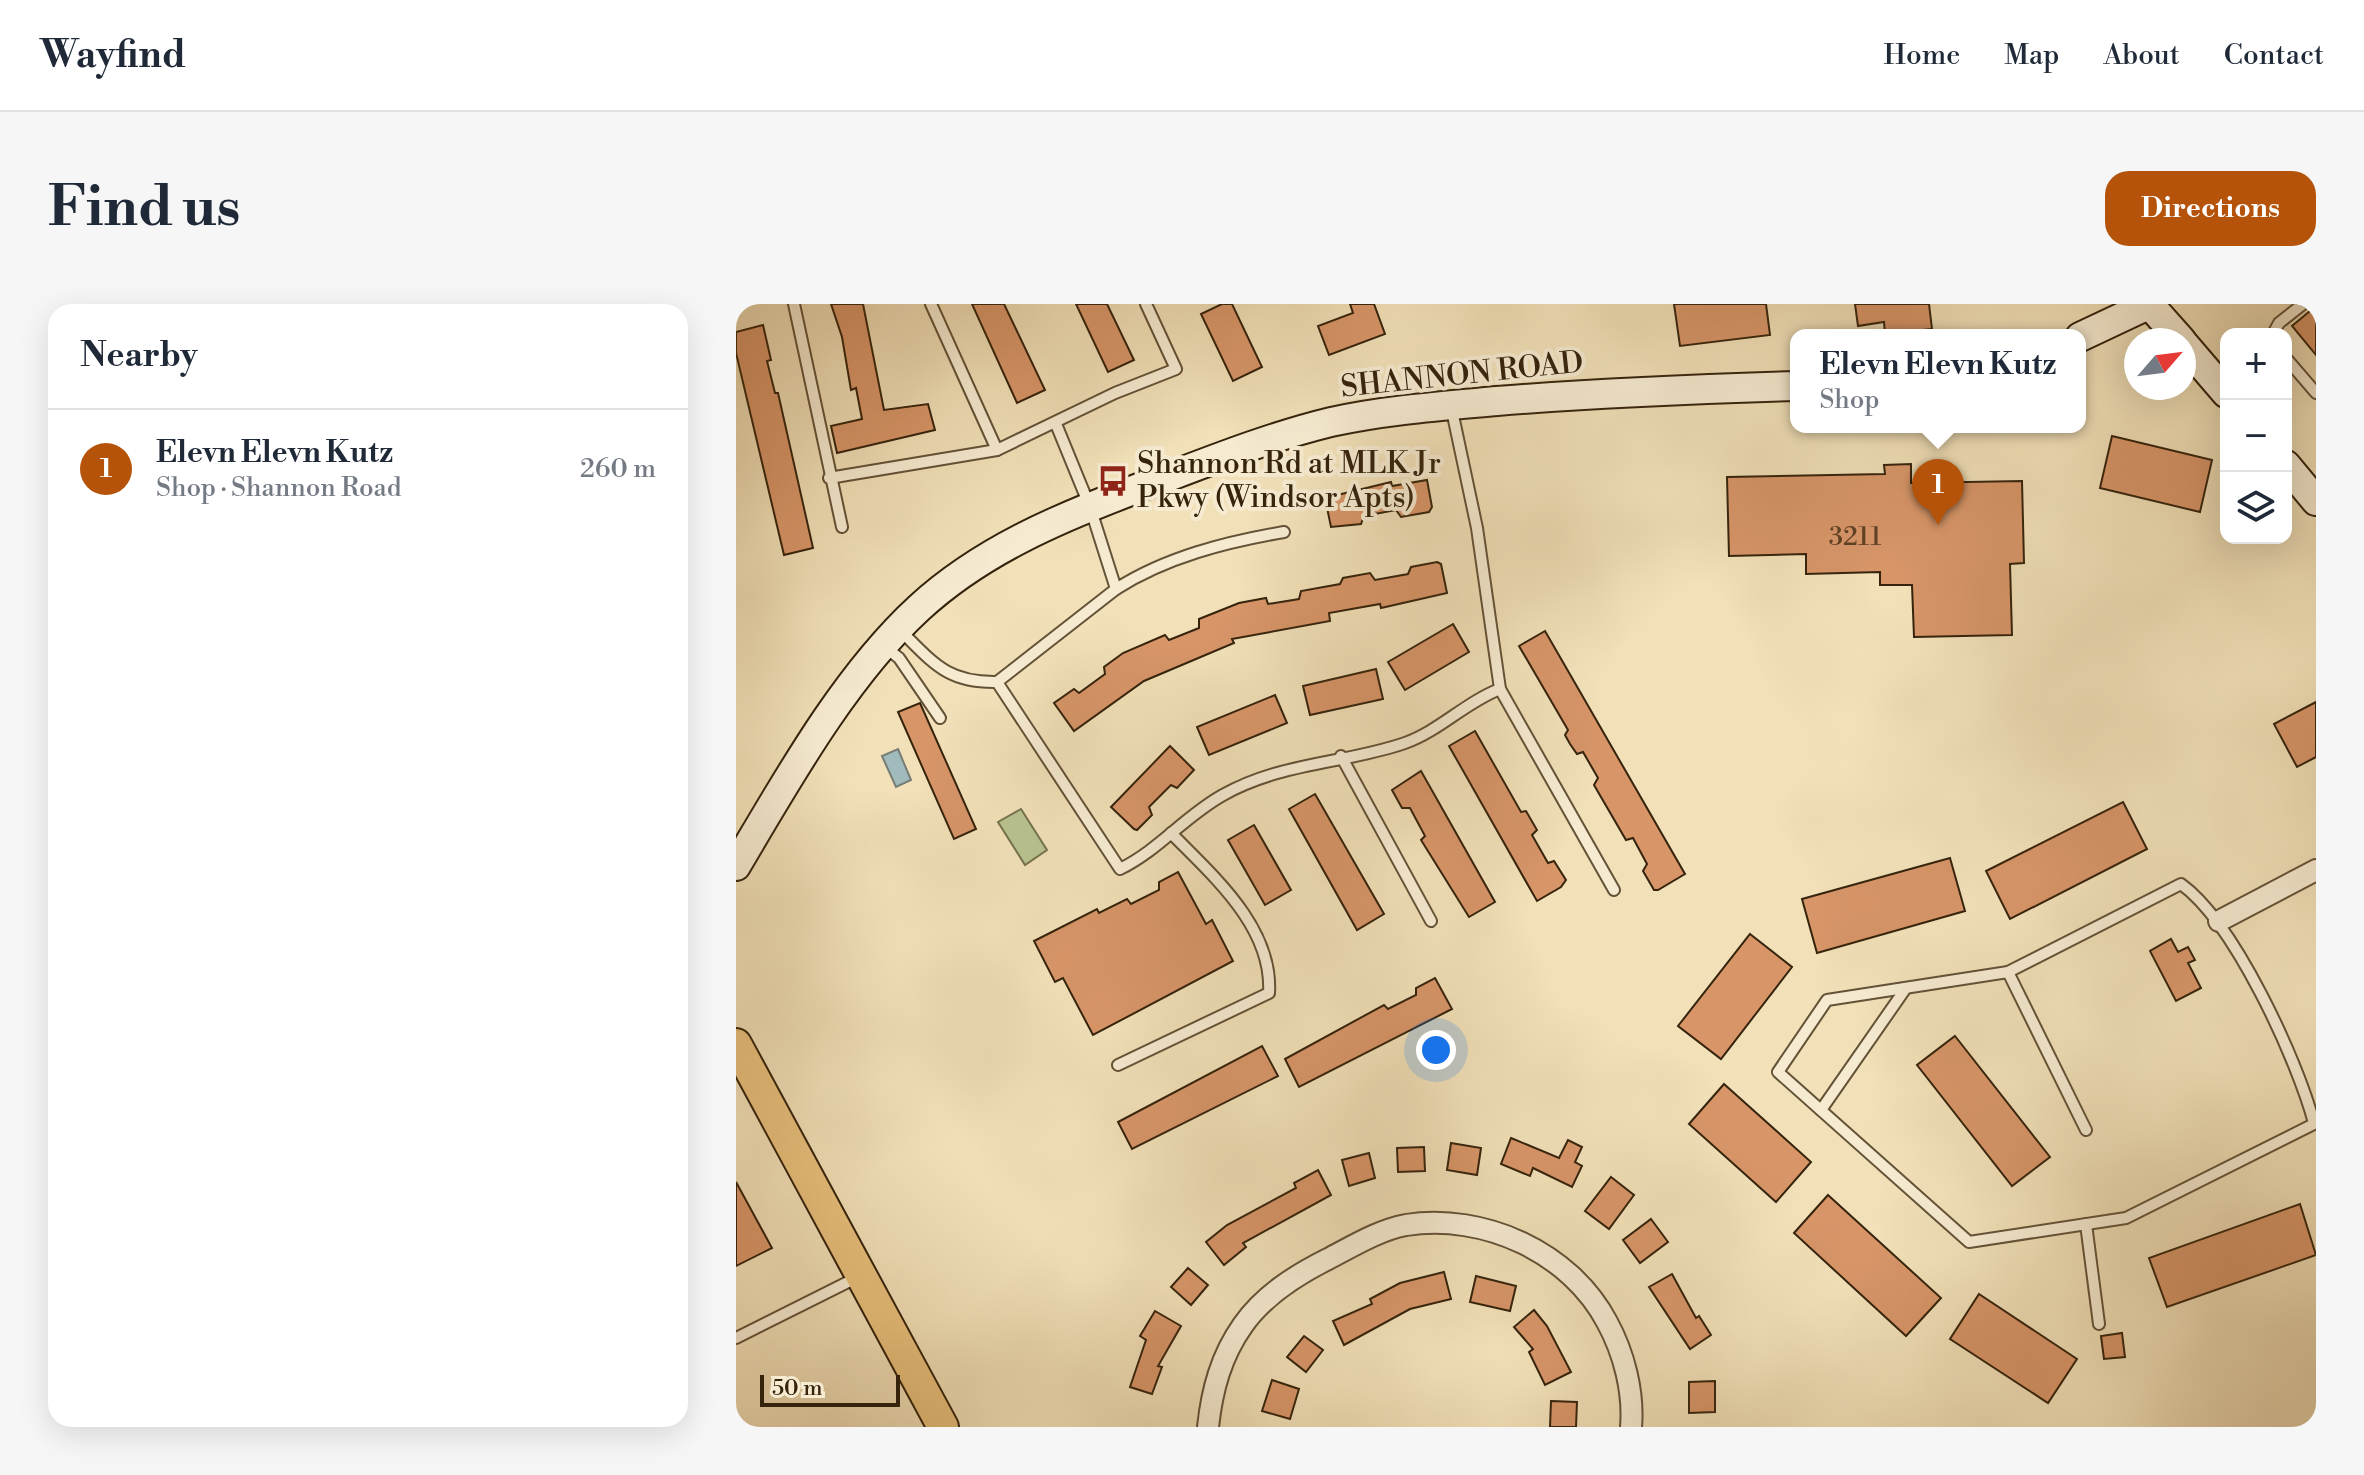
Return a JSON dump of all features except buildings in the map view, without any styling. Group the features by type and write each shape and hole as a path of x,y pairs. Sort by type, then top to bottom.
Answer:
{"main road":[{"path":"736,1044 943,1427"}],"street":[{"path":"2086,334 2149,304 2170,328"},
{"path":"2196,358 2220,386"},
{"name":"SHANNON ROAD","path":"736,866 812,746 891,637 941,589 1012,542 1090,507 1331,422 1451,405 1790,386"},
{"path":"2292,471 2312,489"},
{"path":"2219,921 2316,870"},
{"path":"1208,1427 1214,1386 1227,1350 1244,1323 1267,1298 1304,1271 1369,1238 1406,1225 1438,1223 1518,1239 1577,1281 1600,1307 1614,1334 1630,1393 1631,1427"}],"lane":[{"path":"794,304 842,527"},
{"path":"931,304 997,450"},
{"path":"829,478 997,450 1115,393 1176,369 1146,304"},
{"path":"2276,328 2303,304"},
{"path":"2292,365 2316,393"},
{"path":"1451,405 1477,528 1500,689 1614,890"},
{"path":"1056,424 1090,507 1116,589"},
{"path":"891,637 968,682 997,682 1135,577 1230,541 1284,532"},
{"path":"891,637 899,658 940,718"},
{"path":"997,682 1120,869 1145,856 1225,794 1290,768 1404,743 1500,689"},
{"path":"1341,756 1431,921"},
{"path":"1118,1065 1269,993 1271,968 1254,930 1219,882 1171,833"},
{"path":"2181,884 2202,899 2219,921 2297,1068 2315,1123 2126,1218 1969,1242 1778,1072 1827,1000 2008,972 2181,884"},
{"path":"2008,972 2086,1130"},
{"path":"1821,1110 1906,988"},
{"path":"2086,1224 2099,1324"},
{"path":"736,1338 862,1275"}],"green space":[{"path":"1021,809 1047,850 1025,865 998,822"}],"water":[{"path":"898,749 911,780 896,787 882,756"}],"place":[{"name":"Shannon Rd at MLK Jr Pkwy (Windsor Apts)","path":"1113,481"},
{"name":"Elevn Elevn Kutz","path":"1938,525"}]}
